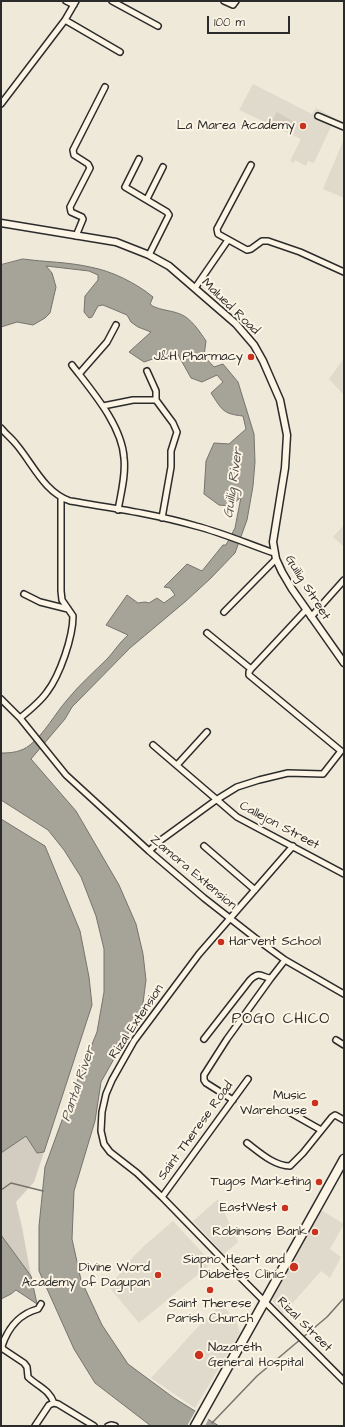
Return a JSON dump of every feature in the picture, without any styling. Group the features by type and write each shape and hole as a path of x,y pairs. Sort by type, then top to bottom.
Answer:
{"main road":[{"path":"195,1426 344,1159"}],"street":[{"path":"1,104 65,20 75,3 66,1"},
{"path":"112,1 158,26"},
{"path":"224,1 233,5 236,1"},
{"path":"65,20 120,52"},
{"path":"76,236 83,219 82,217 71,212 70,207 90,168 88,164 74,155 73,150 105,87"},
{"path":"318,116 344,127"},
{"path":"139,159 125,187 147,199 167,212 169,215 149,255"},
{"path":"251,165 216,231 218,234 247,250 250,250 262,241 268,241 300,252 344,272"},
{"path":"147,199 163,167"},
{"name":"Malued Road","path":"1,223 116,242 149,255 169,266 195,288 236,324 254,345 263,360 280,400 287,435 285,468 273,542"},
{"path":"195,288 228,240"},
{"path":"79,374 107,342 116,325"},
{"path":"72,365 103,406 122,444 125,467 118,510"},
{"path":"147,371 156,391 156,400 173,423 177,432 171,451 162,518"},
{"path":"103,406 133,400 156,400"},
{"path":"1,428 16,444 46,483 61,498 195,525 224,534 275,556 224,612"},
{"path":"20,718 47,692 57,673 70,639 73,616 62,600 61,591 61,498"},
{"name":"Guilig Street","path":"273,542 275,556 282,572 306,610 344,663"},
{"path":"311,617 344,580"},
{"path":"24,594 40,602 68,609"},
{"path":"149,851 161,840 236,787 288,773 323,774 341,751 251,677 249,672 306,610"},
{"path":"207,633 251,669"},
{"name":"Zamora Extension","path":"1,699 20,718 66,775 149,851 204,898 259,941 285,960 344,994"},
{"path":"177,765 207,732"},
{"name":"Callejon Street","path":"154,746 237,817 344,874"},
{"path":"204,846 256,890"},
{"name":"Rizal Extension","path":"265,1302 162,1197 129,1166 110,1152 104,1144 101,1131 102,1112 106,1094 112,1080 134,1041 199,954 293,846"},
{"path":"233,1100 206,1083 204,1080 204,1075 227,1039 285,960"},
{"path":"204,1039 254,976 260,974 269,979 271,978"},
{"path":"336,1040 344,1045"},
{"name":"Saint Therese Road","path":"162,1197 248,1079"},
{"path":"291,1112 321,1130"},
{"path":"247,1143 272,1161 283,1166 290,1166 334,1116 344,1120"},
{"name":"Rizal Street","path":"265,1302 344,1381"},
{"path":"41,1304 38,1309 27,1312 13,1325 2,1346 24,1363 27,1367 28,1376 47,1391 51,1395 54,1402 94,1426"},
{"path":"35,1426 49,1405 54,1402"},
{"path":"108,1426 115,1426"}],"shaded area":[{"name":"La Marea Academy","path":"253,84 312,114 316,108 335,118 314,163 308,161 306,166 295,160 294,163 290,161 301,139 239,110"},
{"path":"277,112 294,122 289,131 271,122"},
{"path":"344,139 344,198 323,189"},
{"path":"344,358 344,394 329,379"},
{"path":"344,525 344,547 333,537"},
{"path":"26,1136 37,1153 44,1152 34,1182 16,1202 31,1276 1,1235 1,1153"},
{"path":"218,1199 238,1242 224,1254 193,1221"},
{"path":"321,1210 344,1224 330,1249 341,1257 330,1278 321,1271 283,1314 273,1301 273,1293"},
{"name":"Divine Word Academy of Dagupan","path":"173,1221 212,1263 139,1323 109,1287 133,1257"},
{"name":"Nazareth General Hospital","path":"221,1304 236,1320 240,1333 195,1408 151,1378"}],"water":[{"path":"23,259 73,264 107,271 131,282 153,297 150,304 153,306 176,313 188,319 206,341 204,356 214,367 223,364 238,382 254,434 255,462 253,486 247,520 235,553 186,601 130,648 72,707 65,719 31,759 76,811 119,885 136,924 143,954 146,980 143,1003 133,1025 101,1082 95,1121 74,1191 72,1239 81,1280 102,1325 128,1364 174,1398 219,1426 151,1426 95,1383 74,1349 39,1271 39,1226 45,1167 69,1101 97,1032 104,992 104,949 96,916 81,877 64,850 48,830 1,800 1,753 20,751 30,745 45,729 72,694 108,658 128,635 106,625 127,595 138,603 149,603 157,598 164,603 175,595 170,588 164,587 187,564 202,571 223,545 226,545 235,528 241,497 231,506 219,505 204,494 206,461 214,443 229,444 246,429 243,416 231,414 224,410 211,393 223,382 217,375 202,382 191,378 176,351 144,362 129,352 151,332 138,327 131,322 127,315 103,305 98,306 92,317 89,318 84,312 85,296 98,280 98,275 89,271 46,266 52,273 56,287 50,313 45,318 33,325 17,322 1,327 1,265"},
{"path":"1,819 45,846 80,931 89,977 92,1005 44,1152 37,1153 26,1136 1,1153"},
{"path":"1,1235 31,1276 37,1304 16,1290 1,1299"}],"pier":[{"path":"196,1410 209,1418 205,1426 187,1426"}],"waterway":[{"path":"1,1190 11,1183 43,1191"},
{"path":"212,1423 257,1376 327,1317 344,1298"}],"place":[{"name":"La Marea Academy","path":"303,126"},
{"name":"J&H Pharmacy","path":"251,357"},
{"name":"Harvent School","path":"221,942"},
{"name":"Music Warehouse","path":"315,1103"},
{"name":"Tugos Marketing","path":"319,1182"},
{"name":"EastWest","path":"285,1208"},
{"name":"Robinsons Bank","path":"315,1232"},
{"name":"Siapno Heart and Diabetes Clinic","path":"294,1267"},
{"name":"Divine Word Academy of Dagupan","path":"158,1275"},
{"name":"Saint Therese Parish Church","path":"210,1290"},
{"name":"Nazareth General Hospital","path":"199,1355"}],"district":[{"name":"POGO CHICO","path":"281,1020"}],"water label":[{"name":"Guilig River","path":"234,483"},
{"name":"Pantal River","path":"79,1084"}]}
